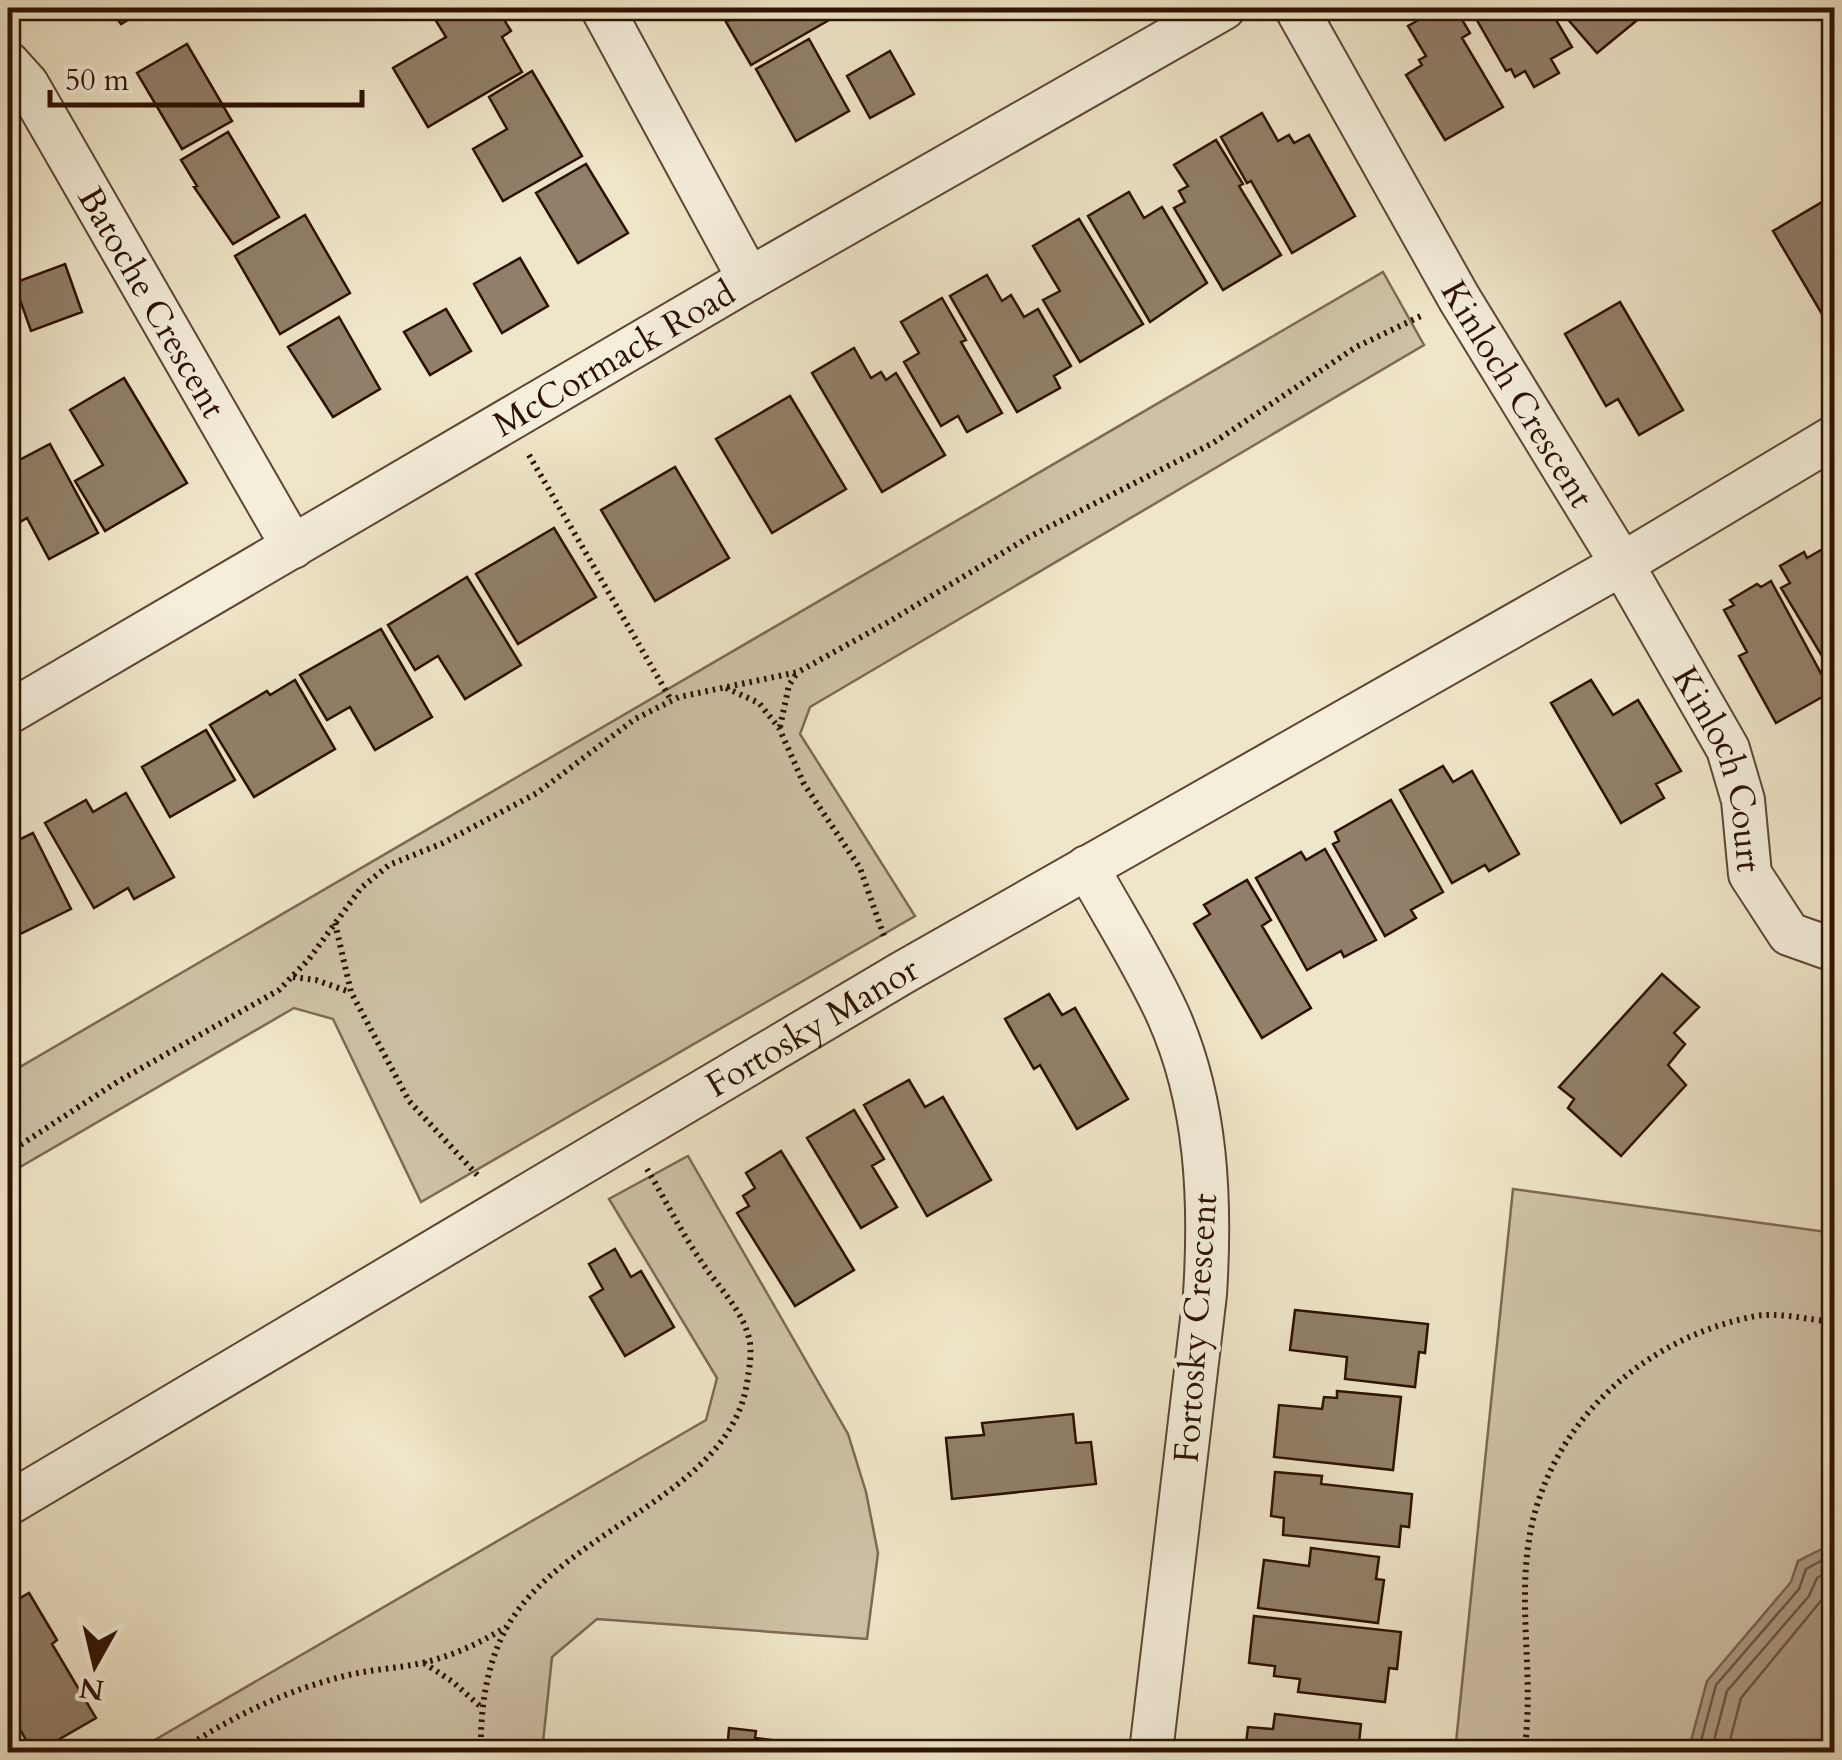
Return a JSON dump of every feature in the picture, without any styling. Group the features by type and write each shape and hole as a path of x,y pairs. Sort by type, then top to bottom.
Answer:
{"street":[{"path":"602,8 749,279"},
{"name":"McCormack Road","path":"8,713 749,279 1224,8"},
{"name":"Kinloch Crescent","path":"1296,8 1459,298 1622,564"},
{"name":"Batoche Crescent","path":"8,63 27,84 293,547"},
{"path":"1622,564 1834,438"},
{"name":"Fortosky Manor","path":"8,1504 902,972 1622,564"},
{"name":"Kinloch Court","path":"1622,564 1728,749 1743,800 1750,874 1789,934 1834,950"},
{"name":"Fortosky Crescent","path":"1087,867 1168,1016 1188,1074 1208,1184 1205,1294 1152,1752"}],"path":[{"path":"8,1153 117,1082 279,990 361,888 389,865 443,843 538,793 635,719 671,700 798,672 890,622 1029,537 1213,443 1356,347 1432,311"},
{"path":"534,462 671,700"},
{"path":"780,728 789,685 798,672"},
{"path":"726,688 759,703 780,728 804,784 860,868 888,947"},
{"path":"334,922 352,992 409,1101 482,1181"},
{"path":"293,977 352,992"},
{"path":"482,1752 482,1708 493,1662 508,1626 548,1576 696,1470 730,1430 746,1399 750,1339 736,1309 699,1259 646,1167"},
{"path":"1524,1752 1528,1705 1526,1554 1540,1497 1553,1466 1583,1416 1654,1352 1698,1332 1755,1316 1834,1322"},
{"path":"179,1752 207,1733 277,1698 354,1674 422,1662 477,1644 508,1626"},
{"path":"422,1662 482,1708"}],"shaded area":[{"path":"1383,272 1424,345 810,707 800,734 915,916 421,1202 333,1019 294,1008 8,1174 8,1074"},
{"path":"688,1156 848,1434 866,1492 878,1553 867,1639 597,1619 552,1657 542,1752 134,1752 706,1420 717,1378 609,1199"},
{"path":"1513,1189 1834,1233 1834,1752 1455,1752"}],"water":[{"path":"1834,1543 1834,1752 1688,1752 1707,1681 1791,1582 1798,1561"}],"building":[{"path":"110,8 148,8 121,24"},
{"path":"428,8 497,8 511,31 502,37 522,72 428,127 393,68 446,37"},
{"path":"752,8 850,8 751,65 726,22"},
{"path":"1440,8 1455,8 1470,33 1462,38 1503,107 1445,140 1406,75 1422,65 1419,60 1426,56 1408,26"},
{"path":"1470,8 1549,8 1572,47 1551,59 1559,73 1534,87 1525,71 1515,77 1511,69 1506,71"},
{"path":"1558,8 1652,8 1597,53"},
{"path":"809,39 849,111 796,141 756,69"},
{"path":"187,44 232,121 182,149 137,73"},
{"path":"890,51 914,94 870,118 847,76"},
{"path":"532,71 582,156 503,201 473,149 507,129 489,97"},
{"path":"1262,113 1278,141 1289,135 1294,143 1309,135 1355,216 1292,253 1221,137"},
{"path":"228,132 279,217 233,244 194,187 197,186 181,160"},
{"path":"1216,140 1281,255 1223,290 1174,208 1185,202 1179,191 1188,186 1174,165"},
{"path":"586,164 628,233 578,263 536,193"},
{"path":"8,178 18,205 8,209"},
{"path":"1129,192 1144,218 1162,207 1207,283 1150,322 1088,216"},
{"path":"1834,195 1834,330 1832,331 1773,231"},
{"path":"305,215 350,293 280,334 235,256"},
{"path":"1079,219 1143,324 1080,362 1043,300 1060,291 1033,246"},
{"path":"520,258 548,306 502,333 474,284"},
{"path":"65,264 82,312 31,331 14,283"},
{"path":"987,275 1002,301 1011,295 1024,317 1038,309 1071,366 1054,376 1060,388 1017,412 950,296"},
{"path":"942,298 966,340 961,342 1002,413 967,432 958,416 941,426 904,362 919,353 901,322"},
{"path":"1620,302 1683,410 1639,435 1618,399 1606,406 1565,334"},
{"path":"446,309 471,351 430,375 404,332"},
{"path":"339,317 380,389 333,417 288,347"},
{"path":"854,348 871,378 881,372 886,380 896,373 945,455 882,492 812,373"},
{"path":"124,378 187,483 105,531 75,481 103,465 70,410"},
{"path":"790,396 846,489 772,533 716,439"},
{"path":"50,444 98,533 49,559 27,518 8,529 8,466"},
{"path":"675,467 729,558 655,601 601,510"},
{"path":"554,528 596,597 518,644 476,574"},
{"path":"1833,543 1834,676 1781,588 1790,583 1780,566 1804,552 1807,558"},
{"path":"467,577 521,665 465,699 438,656 415,670 388,625"},
{"path":"1771,581 1831,692 1776,723 1739,656 1747,652 1724,610 1734,605 1730,600 1757,584 1761,587"},
{"path":"381,629 432,717 375,750 350,707 327,720 300,675"},
{"path":"295,680 335,749 254,797 210,725 267,691 270,695"},
{"path":"1591,680 1613,715 1638,700 1681,771 1656,784 1664,798 1621,823 1551,703"},
{"path":"206,730 235,780 170,817 142,767"},
{"path":"1443,766 1453,782 1472,771 1519,854 1489,871 1485,865 1452,883 1400,790"},
{"path":"126,793 174,877 134,899 128,888 94,908 45,823 86,800 93,812"},
{"path":"1391,800 1443,892 1411,910 1416,918 1385,936 1333,844 1339,841 1335,832"},
{"path":"33,833 71,909 8,940 8,845"},
{"path":"1325,849 1376,940 1344,957 1341,951 1307,970 1256,878 1301,852 1306,860"},
{"path":"1247,880 1271,920 1262,926 1311,1008 1262,1038 1194,924 1210,914 1204,905"},
{"path":"1662,974 1699,1007 1674,1033 1685,1044 1668,1065 1686,1085 1621,1156 1568,1108 1574,1099 1559,1087"},
{"path":"1049,994 1062,1015 1075,1008 1128,1099 1077,1129 1040,1065 1034,1069 1005,1019"},
{"path":"909,1080 925,1107 943,1097 991,1180 927,1216 864,1105"},
{"path":"854,1110 884,1159 872,1166 897,1207 861,1228 807,1138"},
{"path":"781,1151 854,1270 795,1306 737,1213 749,1206 743,1196 755,1188 746,1173"},
{"path":"615,1249 631,1277 641,1271 674,1327 625,1356 590,1297 603,1289 589,1264"},
{"path":"1295,1310 1428,1324 1425,1353 1419,1352 1415,1387 1345,1379 1347,1357 1290,1350"},
{"path":"1337,1391 1401,1397 1393,1470 1274,1457 1279,1405 1322,1409 1324,1397 1337,1398"},
{"path":"1073,1414 1076,1443 1091,1442 1096,1484 952,1499 946,1438 984,1435 982,1423"},
{"path":"1275,1472 1322,1476 1321,1484 1412,1494 1409,1527 1401,1526 1399,1547 1283,1535 1284,1518 1271,1516"},
{"path":"1311,1548 1379,1557 1376,1579 1384,1580 1378,1623 1258,1608 1264,1560 1309,1566"},
{"path":"29,1593 57,1640 52,1644 96,1718 37,1752 33,1752 8,1709 8,1605"},
{"path":"1254,1616 1401,1632 1397,1669 1389,1668 1385,1702 1298,1692 1300,1679 1274,1676 1275,1666 1249,1663"},
{"path":"1275,1714 1361,1724 1358,1752 1245,1752 1248,1727 1273,1729"},
{"path":"729,1728 756,1731 755,1738 779,1741 777,1752 727,1752"}]}
